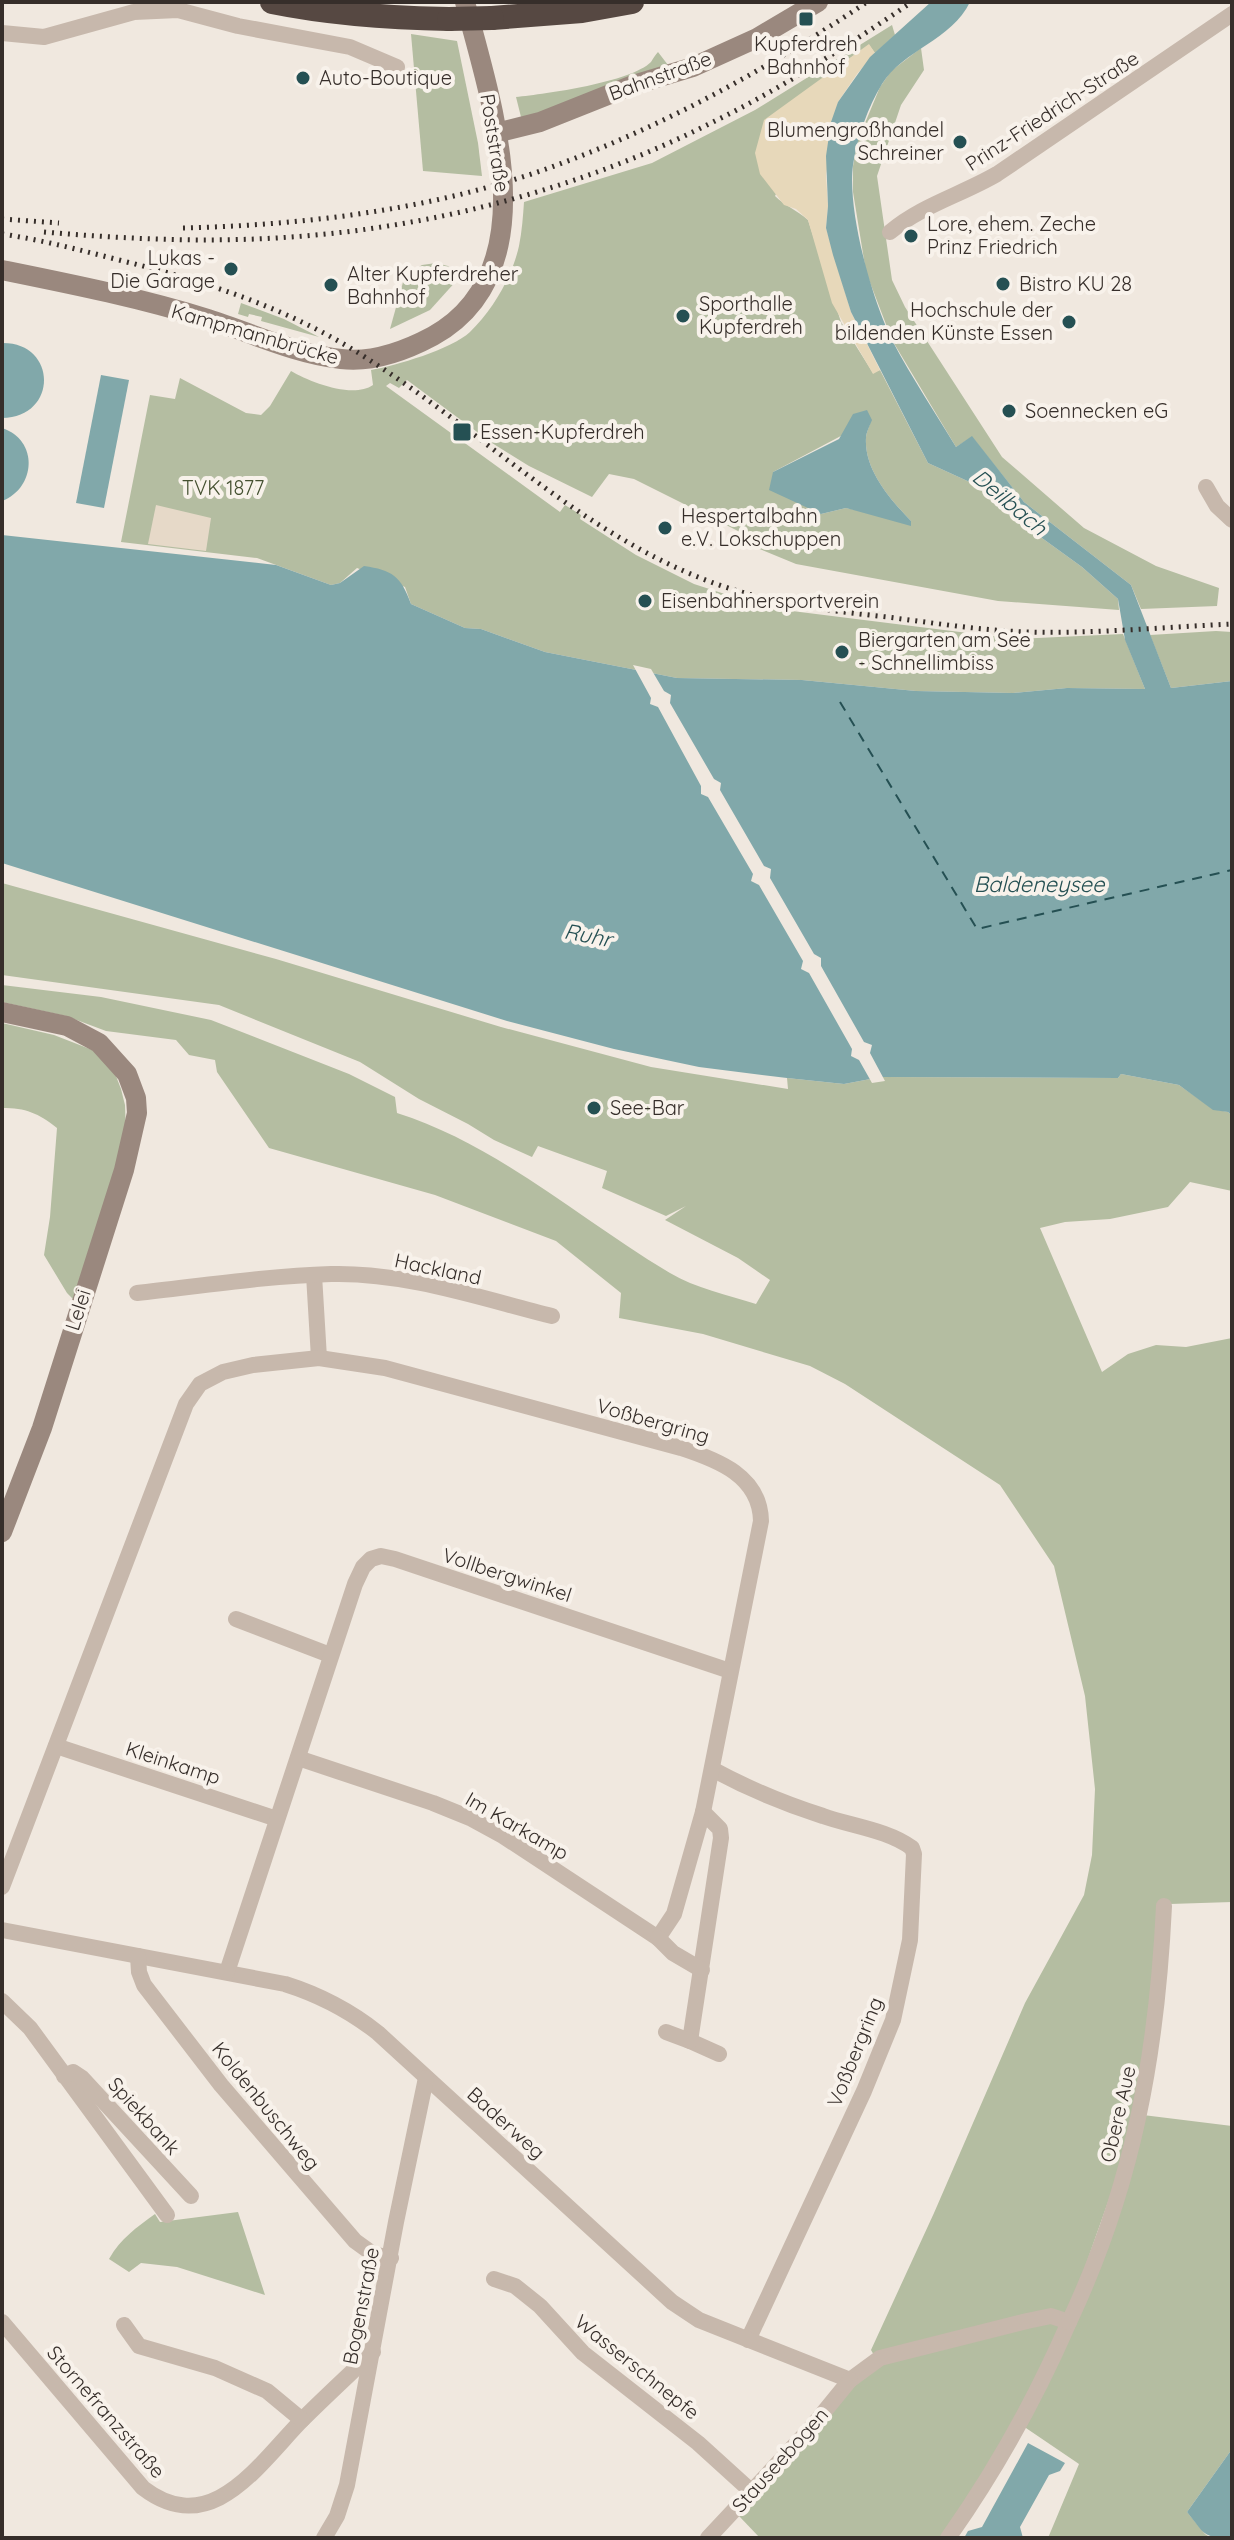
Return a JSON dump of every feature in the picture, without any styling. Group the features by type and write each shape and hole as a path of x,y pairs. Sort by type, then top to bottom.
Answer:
{"highway":[{"path":"272,2 383,18 457,11 492,18 582,11 630,2"}],"street":[{"name":"Bahnstraße","path":"496,133 540,122 633,85 693,67 757,38 818,2"},
{"path":"2,33 44,37 134,12 178,10 238,26 350,47 397,67"},
{"name":"Poststraße","path":"375,358 420,343 442,331 481,289 501,241 504,189 496,133 457,11"},
{"name":"Prinz-Friedrich-Straße","path":"890,232 920,210 997,174 1232,14"},
{"name":"Kampmannbrücke","path":"2,270 77,285 207,319 288,347 337,359 375,358"},
{"path":"1206,487 1217,506 1232,520"},
{"name":"Lelei","path":"2,1012 67,1026 99,1043 121,1066 136,1098 136,1125 124,1170 42,1428 2,1532"},
{"path":"314,1275 319,1358"},
{"name":"Hackland","path":"137,1293 314,1275 353,1275 409,1281 552,1316"},
{"name":"Voßbergring","path":"2,1887 192,1392 209,1378 237,1368 319,1358 385,1368 681,1448 705,1456 739,1475 759,1500 761,1521 712,1769 748,1787 820,1815 894,1837 912,1848 914,1854 910,1940 893,2020 864,2091 748,2340"},
{"name":"Vollbergwinkel","path":"227,1972 330,1655 363,1567 371,1559 381,1556 730,1671"},
{"path":"236,1619 330,1655"},
{"name":"Kleinkamp","path":"56,1746 277,1819"},
{"name":"Im Karkamp","path":"298,1758 470,1818 503,1836 702,1970"},
{"path":"658,1938 674,1914 712,1769"},
{"path":"690,2041 721,1838 720,1829 703,1812"},
{"name":"Obere Aue","path":"948,2538 976,2499 1026,2413 1069,2322 1106,2230 1132,2153 1141,2115 1152,2050 1164,1906"},
{"name":"Baderweg","path":"2,1930 227,1972 318,1994 352,2013 672,2302 699,2320 850,2380"},
{"name":"Koldenbuschweg","path":"138,1956 144,1985 273,2148 355,2241 373,2254 391,2258"},
{"name":"Spiekbank","path":"2,2001 30,2028 167,2215"},
{"path":"666,2032 719,2054"},
{"name":"Spiekbank","path":"64,2076 73,2072 82,2078 191,2196"},
{"name":"Bogenstraße","path":"324,2538 337,2516 347,2485 426,2078"},
{"name":"Wasserschnepfe","path":"494,2279 515,2286 583,2353 698,2443 752,2492"},
{"path":"850,2380 880,2358 1051,2316 1069,2322"},
{"name":"Stornefranzstraße","path":"2,2322 143,2488 159,2501 178,2507 195,2506 229,2495 373,2352"},
{"path":"124,2325 139,2346 215,2368 267,2391 302,2420"},
{"name":"Stauseebogen","path":"708,2538 810,2429 850,2380"}],"green space":[{"name":"TVK 1877","path":"892,25 895,35 875,53 869,45 842,64 775,196 808,220 841,322 873,373 880,370 928,463 974,484 1013,517 1082,567 1118,599 1119,610 998,601 796,564 757,548 740,532 634,479 609,474 592,497 529,466 492,443 407,380 399,388 390,383 386,386 560,512 565,505 581,515 580,519 636,555 694,584 768,608 1016,639 1123,634 1145,689 1067,688 1013,693 916,691 802,680 677,678 545,652 481,629 465,628 411,604 405,587 357,568 340,583 331,585 257,558 121,542 150,395 175,399 180,378 246,413 261,415 291,371 343,390 365,389 373,385 371,370 408,361 450,345 470,332 486,314 516,258 524,202 652,163 755,110","holes":["871,420 866,438 869,462 887,494 911,521 846,508 821,514 773,472"]},
{"path":"411,34 457,41 482,176 423,171"},
{"path":"921,48 924,70 901,105 877,176 892,280 905,307 1002,457 1084,528 1156,566 1219,588 1217,606 1141,609 1131,585 1024,502 972,437 956,447 892,340 866,272 853,192 853,166 858,140 880,87 891,71"},
{"path":"658,52 668,65 552,110 521,117 516,97 587,86 626,75 651,62"},
{"path":"436,263 448,266 458,279 430,310 390,329 405,275 422,265"},
{"path":"241,303 284,319 319,337 261,321 262,317 238,314"},
{"path":"1232,632 1232,681 1171,688 1150,635"},
{"path":"2,883 276,959 501,1027 651,1067 788,1089 787,1078 844,1084 881,1077 1118,1078 1121,1074 1179,1085 1213,1109 1232,1116 1232,1191 1190,1182 1168,1207 1110,1219 1065,1222 1040,1228 1102,1372 1128,1354 1156,1345 1186,1347 1232,1338 1232,1902 1170,1904 1139,2115 1066,2320 875,2357 871,2350 1025,2003 1084,1895 1092,1855 1095,1789 1085,1696 1054,1566 1000,1485 845,1384 810,1366 703,1334 619,1318 621,1293 556,1241 435,1195 269,1148 217,1072 215,1060 189,1055 176,1040 106,1031 66,1016 2,1002 2,985 101,997 211,1020 349,1074 395,1097 397,1113 434,1127 504,1163 680,1278 756,1304 770,1280 738,1258 665,1220 686,1206 666,1216 602,1188 607,1171 538,1146 532,1157 419,1099 360,1062 219,1005 2,975"},
{"path":"2,1023 54,1035 95,1051 114,1071 121,1089 126,1135 78,1304 67,1293 44,1255 57,1128 31,1112 2,1108"},
{"path":"1143,2115 1232,2126 1232,2449 1187,2512 1211,2538 1048,2538 1079,2464 1023,2426"},
{"path":"238,2212 265,2295 177,2267 141,2263 129,2272 109,2259 124,2239 155,2214 160,2222"},
{"path":"1045,2319 1066,2324 1042,2378 945,2538 760,2538 739,2516 849,2387 877,2363"}],"sand":[{"path":"869,44 875,53 838,102 826,175 826,228 851,312 880,370 873,374 832,303 808,220 796,209 784,205 760,174 755,153 764,120"}],"shaded area":[{"path":"156,505 211,518 206,551 148,544"}],"water":[{"name":"Baldeneysee","path":"931,2 970,2 952,26 891,72 868,113 855,155 852,184 863,255 877,303 893,342 956,447 972,436 1024,502 1131,585 1171,688 1232,681 1232,1116 1228,1112 1213,1110 1179,1085 1121,1074 1118,1078 881,1077 844,1084 699,1067 507,1021 2,863 2,535 276,565 331,585 340,583 364,566 374,568 394,576 411,604 465,628 481,629 545,652 677,678 802,680 916,691 1013,693 1067,688 1145,689 1125,640 1118,599 1082,567 1013,517 974,484 928,463 851,312 833,255 826,228 826,156 831,122 838,102 870,57"},
{"path":"2,343 20,346 33,354 41,366 44,380 42,394 34,406 21,414 2,418"},
{"path":"101,375 129,380 104,508 76,503"},
{"path":"867,410 872,420 866,438 869,462 880,484 911,521 911,526 846,508 821,514 769,490 773,472 839,439 853,414"},
{"path":"2,428 22,443 29,464 22,486 2,501"},
{"path":"1028,2443 1065,2463 1060,2471 1049,2475 1020,2527 1023,2538 964,2538 968,2531 982,2527"},
{"path":"1232,2449 1232,2538 1209,2536 1187,2512"}],"pier":[{"path":"633,665 651,669 664,691 671,695 670,703 714,779 721,783 720,790 764,866 771,869 770,878 814,954 821,958 821,966 864,1042 872,1045 870,1053 885,1081 872,1083 859,1060 851,1056 852,1049 809,973 801,969 803,961 759,885 751,881 753,874 708,797 701,794 701,786 658,707 650,704 651,698"}],"ferry route":[{"path":"840,702 977,929 1232,870"}],"railway":[{"path":"183,228 275,223 367,213 458,195 546,169 630,135 712,96 867,2"},
{"path":"44,232 168,239 291,237 401,224 509,200 614,166 715,121 791,80 912,2"},
{"path":"2,219 59,223"},
{"path":"2,234 75,249 185,278 250,300 312,327 411,388 570,506 611,532 654,557 721,586 815,608 1008,631 1077,632 1232,624"}],"place":[{"name":"Kupferdreh Bahnhof","path":"806,19"},
{"name":"Auto-Boutique","path":"303,78"},
{"name":"Blumengroßhandel Schreiner","path":"960,142"},
{"name":"Lore, ehem. Zeche Prinz Friedrich","path":"911,236"},
{"name":"Lukas - Die Garage","path":"231,269"},
{"name":"Bistro KU 28","path":"1003,284"},
{"name":"Alter Kupferdreher Bahnhof","path":"331,285"},
{"name":"Sporthalle Kupferdreh","path":"683,316"},
{"name":"Hochschule der bildenden Künste Essen","path":"1069,322"},
{"name":"Soennecken eG","path":"1009,411"},
{"name":"Essen-Kupferdreh","path":"462,432"},
{"name":"Hespertalbahn e.V. Lokschuppen","path":"665,528"},
{"name":"Eisenbahnersportverein","path":"645,601"},
{"name":"Biergarten am See - Schnellimbiss","path":"842,652"},
{"name":"See-Bar","path":"594,1108"}],"water label":[{"name":"Deilbach","path":"1010,502"},
{"name":"Ruhr","path":"588,935"}]}
